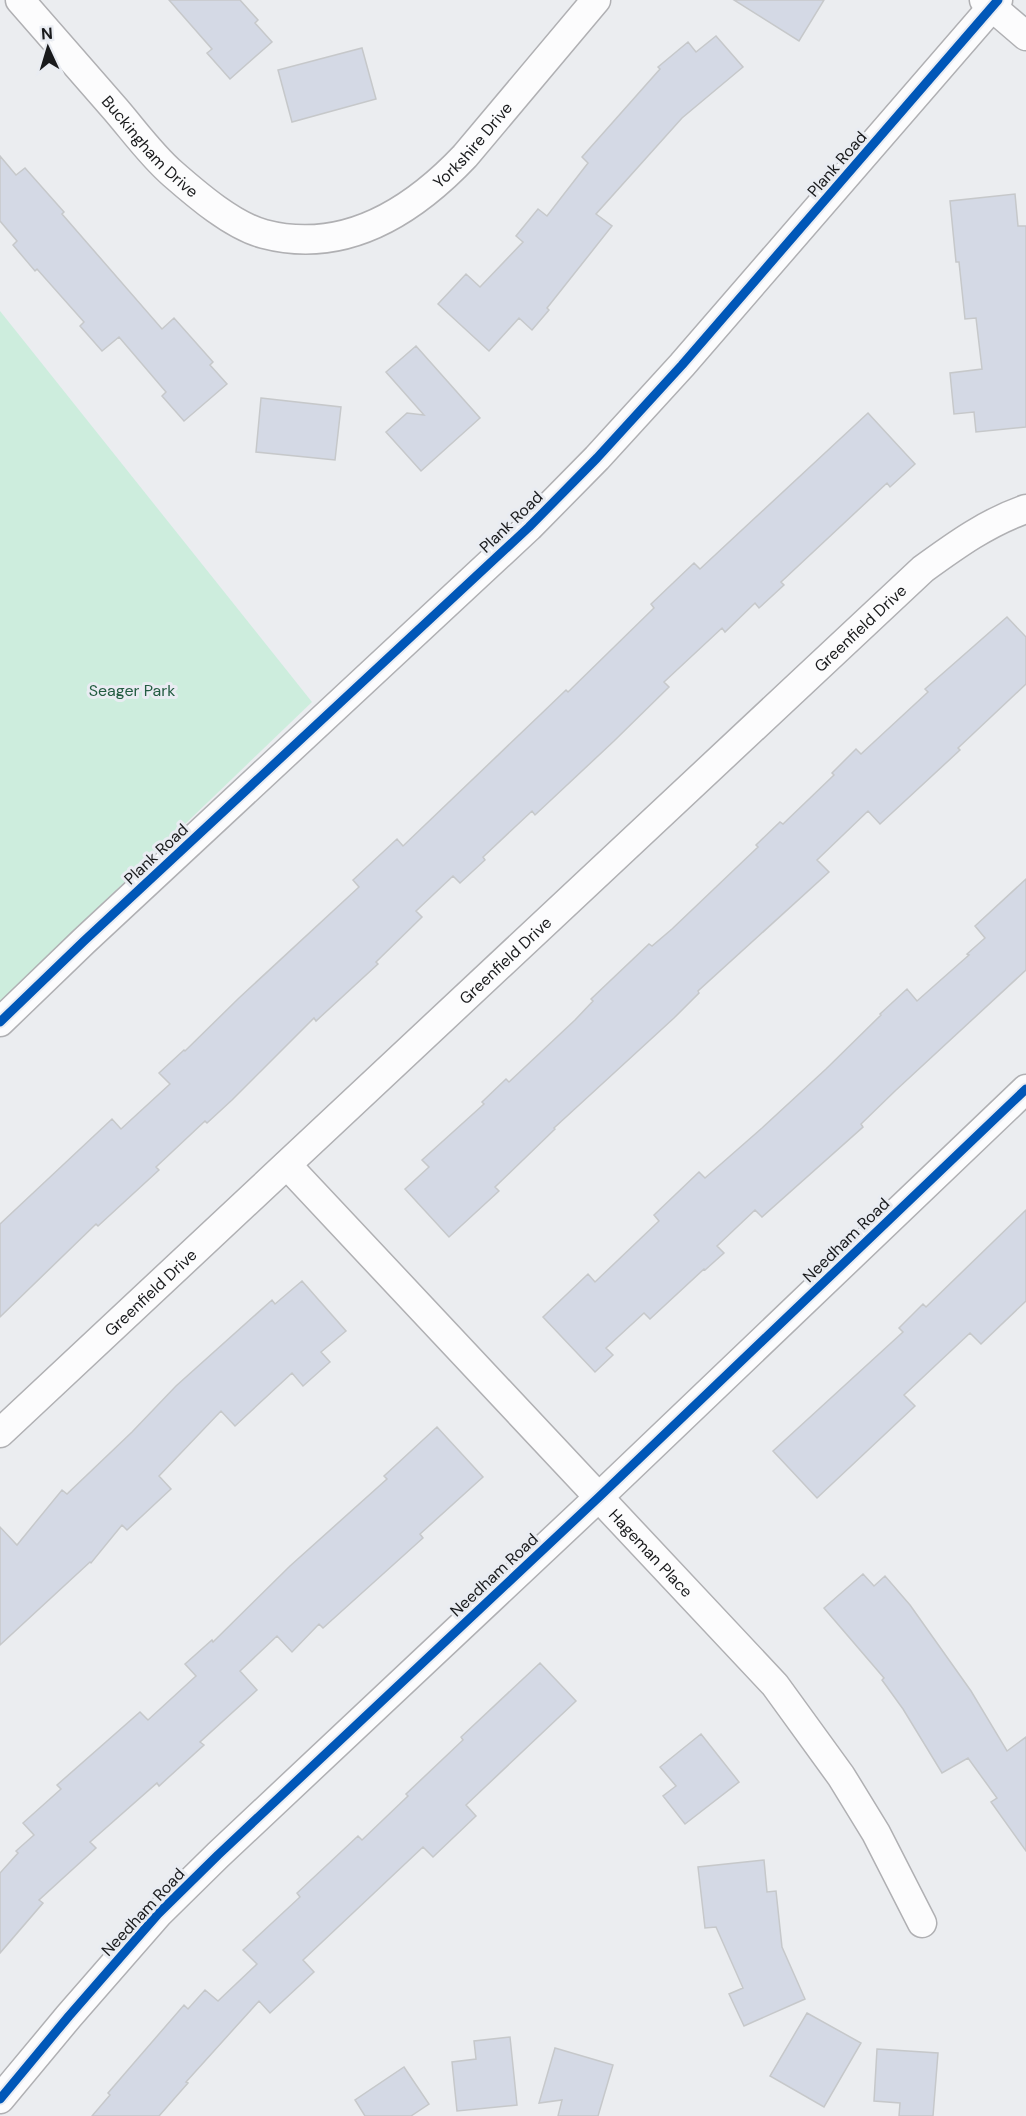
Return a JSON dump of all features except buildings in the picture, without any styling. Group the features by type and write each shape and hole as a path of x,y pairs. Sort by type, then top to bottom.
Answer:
{"street":[{"name":"Buckingham Drive","path":"20,0 171,173 214,207 239,223 262,233 315,240"},
{"name":"Yorkshire Drive","path":"315,240 364,230 413,202 444,178 596,0"},
{"path":"991,2 1026,36"},
{"name":"Plank Road","path":"0,1022 529,527 597,458 682,365 991,2"},
{"name":"Greenfield Drive","path":"0,1433 923,569 984,527 1026,509"},
{"name":"Needham Road","path":"0,2099 158,1914 1026,1089"},
{"name":"Hageman Place","path":"287,1165 775,1685 841,1776 876,1833 922,1923"}],"green space":[{"name":"Seager Park","path":"0,311 312,702 0,1002"}],"cycle path":[{"path":"0,1022 529,527 597,458 682,365 998,0"},
{"path":"0,2099 158,1914 1026,1089"}]}
